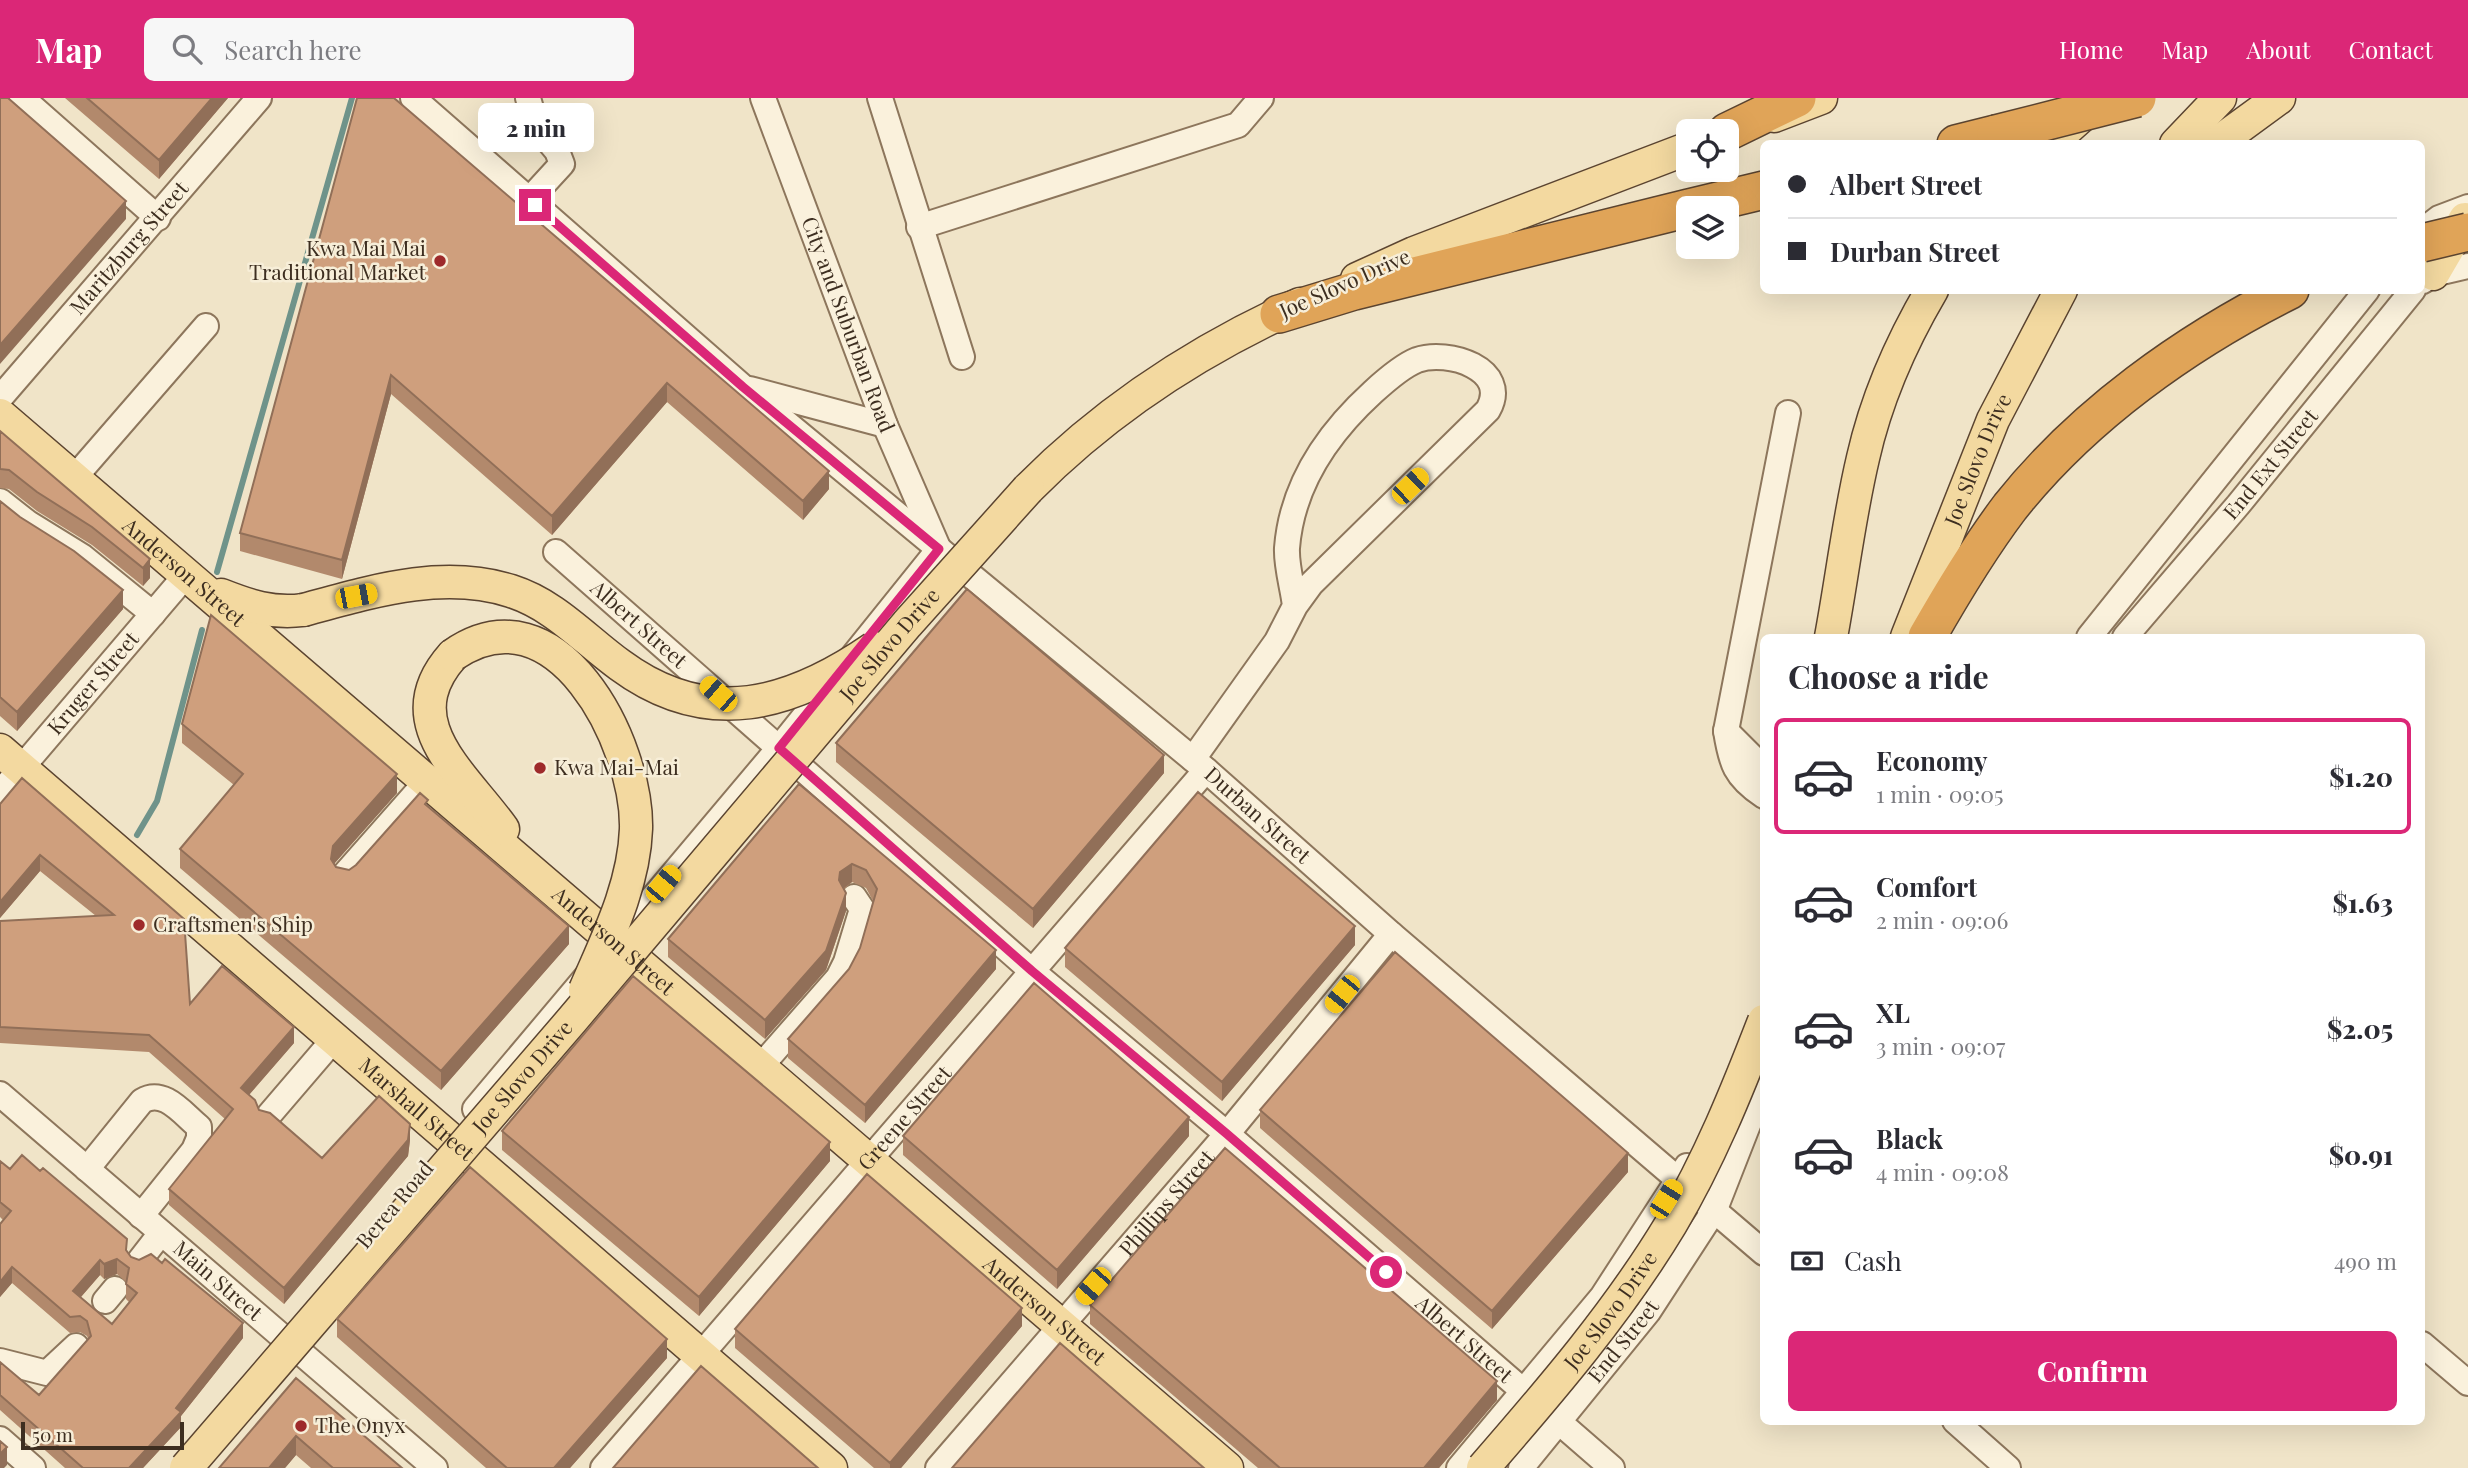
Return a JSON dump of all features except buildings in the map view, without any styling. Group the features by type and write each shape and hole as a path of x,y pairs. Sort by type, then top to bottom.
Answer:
{"highway":[{"path":"1739,127 1797,98"},
{"path":"1972,140 2137,98"},
{"path":"1739,196 1760,191"},
{"path":"1279,314 1367,288 1676,211"},
{"path":"2425,270 2468,232"},
{"path":"1915,633 1953,593 2011,507 2104,412 2178,355 2250,310 2282,294"}],"main road":[{"path":"1739,129 1821,98"},
{"path":"2055,140 2102,98"},
{"path":"2180,140 2220,98"},
{"path":"2221,140 2279,98"},
{"name":"Joe Slovo Drive","path":"186,1468 572,1020 907,624 1028,489 1069,448 1153,383 1279,314 1414,253 1676,153"},
{"path":"2425,269 2468,215"},
{"path":"1832,634 1863,456 1886,387 1916,319 1931,294"},
{"name":"Joe Slovo Drive","path":"1915,633 1993,420 2059,294"},
{"name":"Anderson Street","path":"0,415 1227,1468"},
{"path":"193,581 254,608 285,612 411,585 440,581 481,583 512,591 561,617 647,684 672,695 728,704 751,704 783,697 816,684 907,624"},
{"path":"534,872 445,752 429,724 428,702 431,687 439,671 453,655 484,639 508,637 547,651 573,670 595,694 614,727 626,760 636,828 633,858 624,897 572,1020"},
{"name":"Marshall Street","path":"11,759 831,1468"},
{"name":"Joe Slovo Drive","path":"1483,1468 1542,1405 1613,1310 1671,1224 1730,1107 1760,1031"},
{"path":"1500,1468 1542,1405"}],"street":[{"path":"22,98 158,218"},
{"name":"Maritzburg Street","path":"0,398 259,98"},
{"name":"Durban Street","path":"412,98 743,387 1200,765 1391,934 1715,1209 1760,1243"},
{"path":"528,98 536,126 557,151 562,164 529,200"},
{"name":"City and Suburban Road","path":"762,98 884,425 939,549"},
{"path":"880,98 962,357"},
{"path":"919,227 1238,125 1261,98"},
{"path":"2425,229 2439,218 2468,206"},
{"path":"2425,273 2468,266"},
{"name":"End Ext Street","path":"2091,634 2364,294"},
{"name":"End Ext Street","path":"2127,634 2238,505 2405,294"},
{"path":"74,478 206,326"},
{"name":"Greene Street","path":"603,1468 1032,971 1200,765 1277,641 1295,606 1332,562 1488,410 1494,399 1494,390 1487,374 1462,361 1440,357 1416,360 1384,382 1346,417 1311,466 1296,502 1287,549 1295,606"},
{"name":"Durban Street","path":"743,387 884,425"},
{"path":"1760,794 1751,788 1730,761 1726,731 1788,413"},
{"path":"0,501 28,523 83,557 153,614"},
{"name":"Berea Road","path":"168,1468 283,1338 779,748 939,549"},
{"name":"Albert Street","path":"556,552 1032,971 1227,1134 1612,1468"},
{"name":"Kruger Street","path":"0,793 11,759 153,614 193,581"},
{"path":"1726,731 1760,765"},
{"path":"345,874 427,781"},
{"path":"760,1067 838,978 846,962 862,909 853,897"},
{"name":"Phillips Street","path":"938,1468 1227,1134 1391,934"},
{"path":"268,1115 335,1038"},
{"path":"1680,1178 1760,1050"},
{"name":"Main Street","path":"0,1094 435,1468"},
{"path":"87,1169 142,1101 151,1096 163,1097 199,1127 199,1138 194,1150 141,1216"},
{"path":"1715,1209 1758,1118"},
{"name":"End Street","path":"1521,1468 1542,1405 1680,1178"},
{"name":"End Street","path":"1459,1468 1542,1405 1648,1312 1715,1209"},
{"path":"140,1260 161,1233"},
{"path":"0,1361 47,1373 76,1346"},
{"path":"2425,1347 2468,1384"},
{"path":"1960,1425 2008,1468"},
{"path":"0,1439 33,1468"}],"waterway":[{"path":"217,572 352,98"},
{"path":"137,835 157,801 202,630"}],"place":[{"name":"Kwa Mai Mai Traditional Market","path":"440,261"},
{"name":"Kwa Mai-Mai","path":"540,768"},
{"name":"Craftsmen's Ship","path":"139,925"},
{"name":"The Onyx","path":"301,1426"}],"route":[{"path":"535,205 743,387 939,549 779,748 1032,971 1227,1134 1386,1272"}]}
